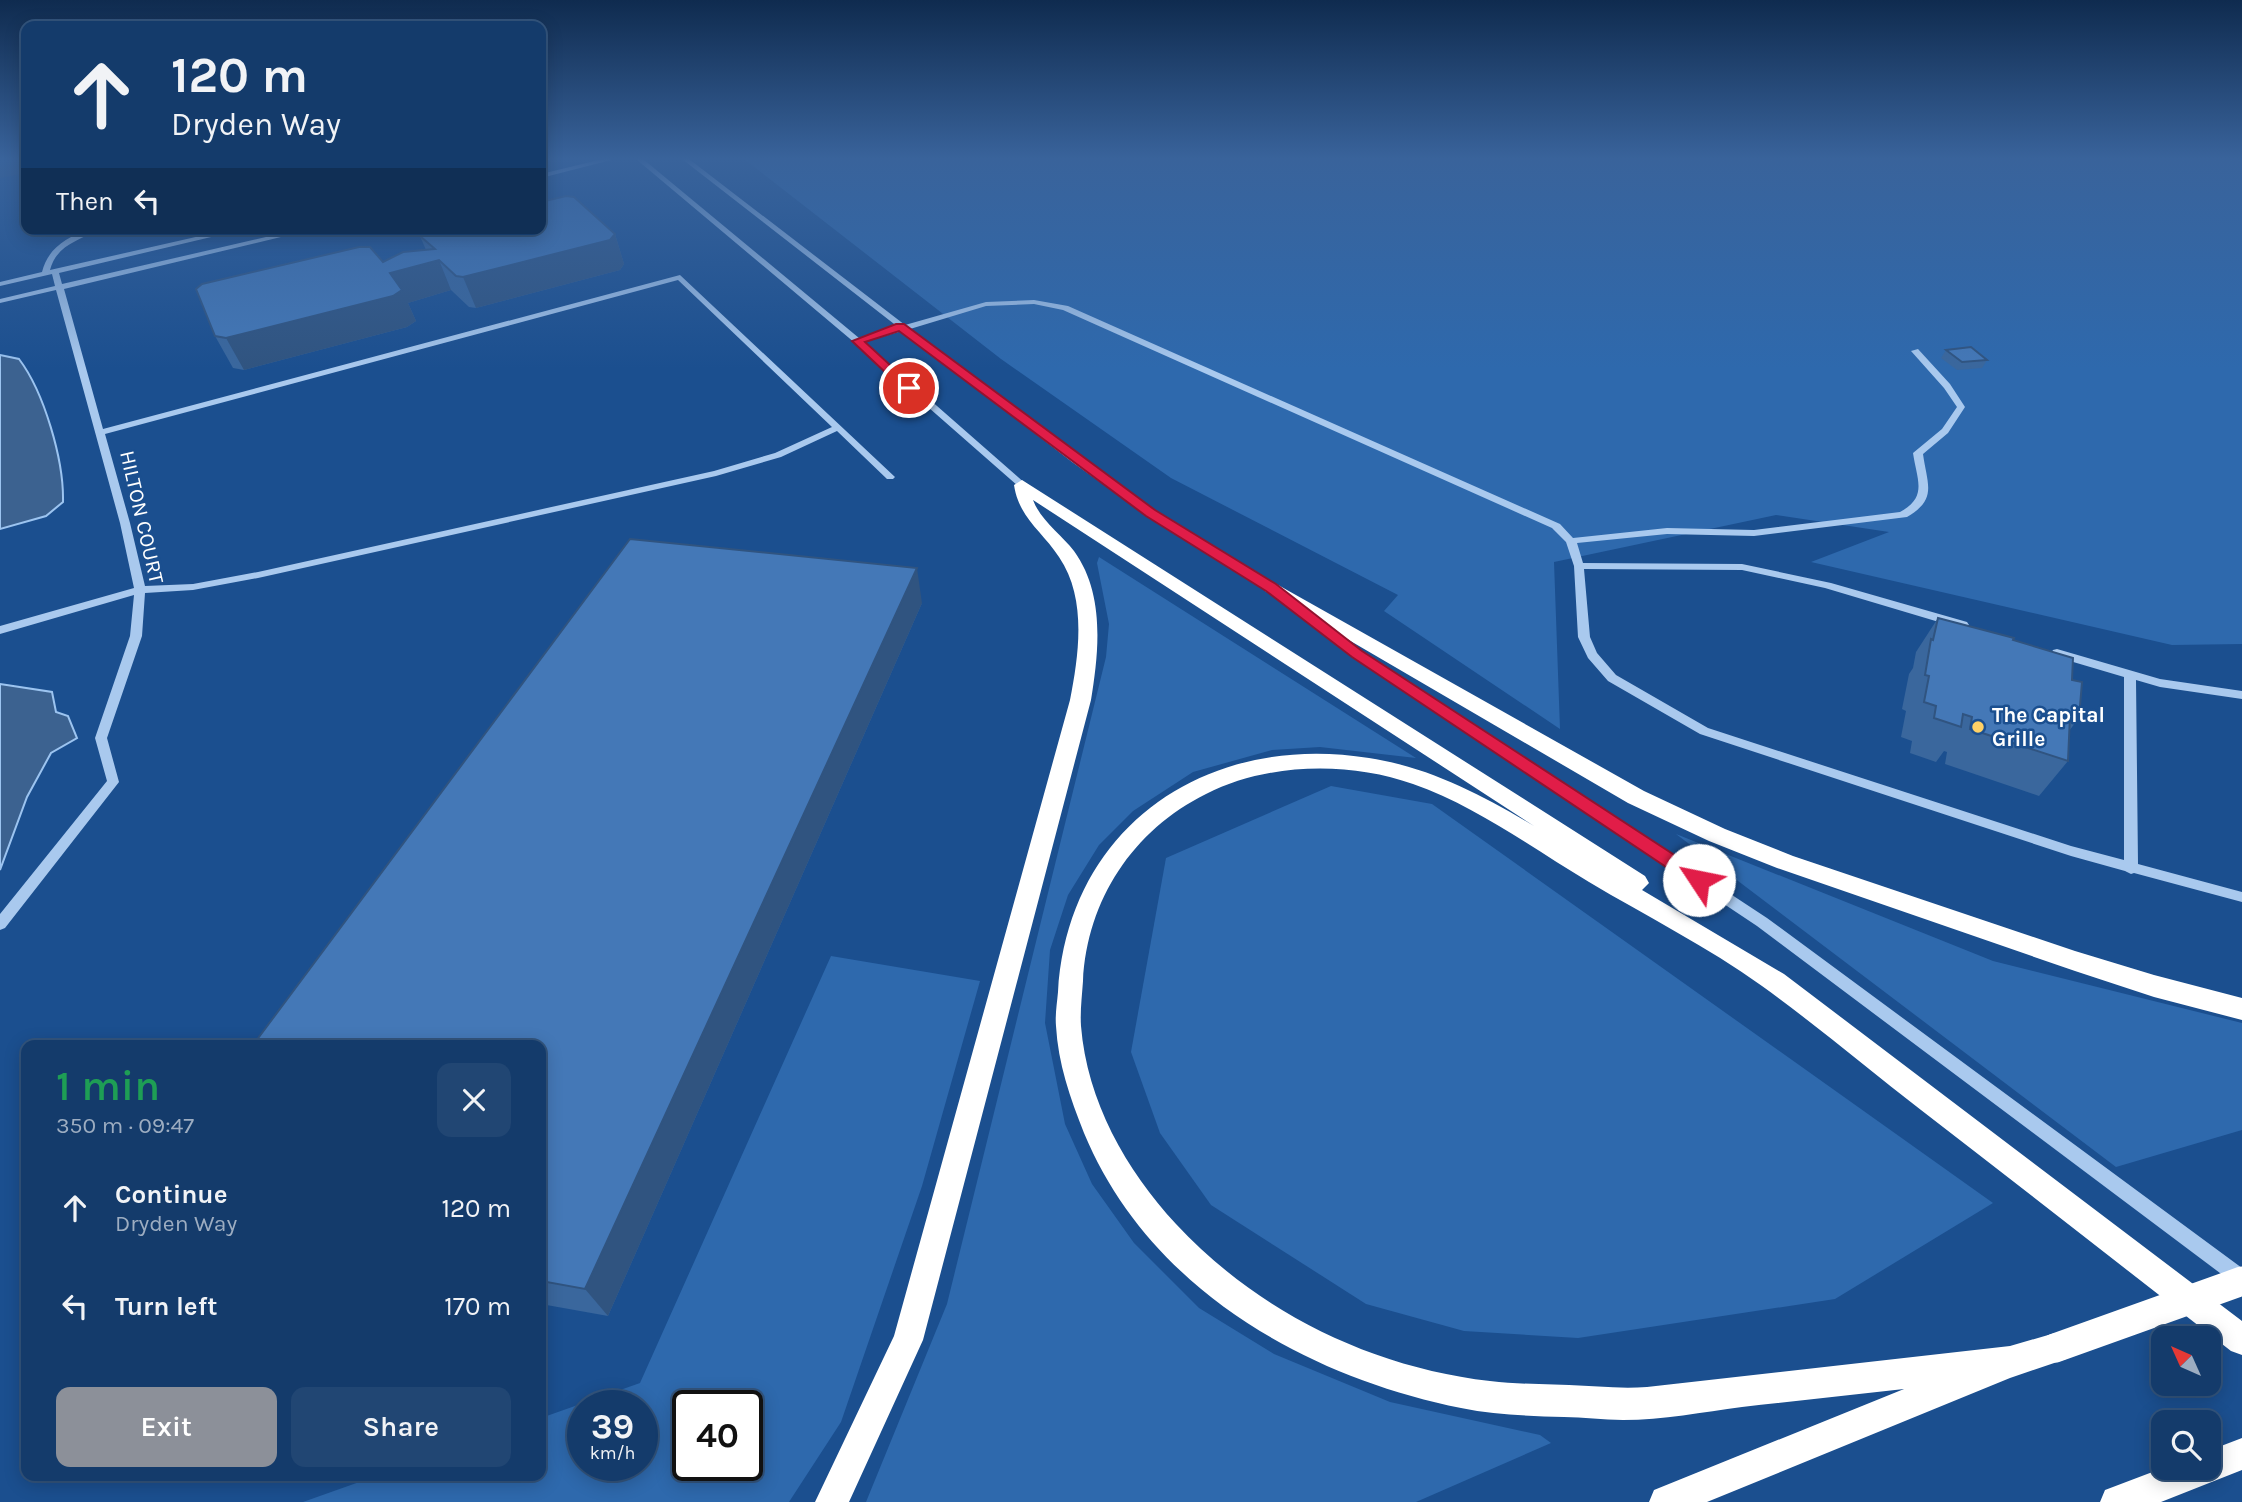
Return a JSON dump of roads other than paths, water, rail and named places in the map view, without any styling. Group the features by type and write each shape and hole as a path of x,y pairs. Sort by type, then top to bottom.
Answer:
{"highway":[{"path":"1022,485 1123,554 1515,802 1669,905 1775,981 2242,1340"},
{"path":"832,1502 908,1340 1061,780 1083,688 1088,618 1084,589 1072,561 1027,506 1022,485"},
{"path":"1271,587 1636,797 1717,835 1798,866 2075,961 2154,986 2242,1009"},
{"path":"1775,981 1490,810 1430,780 1364,764 1321,761 1277,763 1217,779 1181,797 1148,820 1121,849 1098,882 1074,940 1067,983 1068,1029 1086,1109 1102,1146 1140,1206 1164,1236 1192,1264 1241,1305 1298,1339 1360,1364 1476,1395 1626,1404 2010,1362"},
{"path":"1666,1502 2010,1362 2242,1280"},
{"path":"2221,1463 2242,1454"},
{"path":"2117,1502 2176,1480"}],"street":[{"path":"723,229 858,341 1022,485"},
{"path":"775,229 900,327 1150,513 1271,587 1357,654 1762,922 2242,1280"},
{"path":"45,274 47,262 54,250 65,241 80,235"},
{"path":"0,284 204,235"},
{"path":"0,301 285,235"},
{"name":"HILTON COURT","path":"0,924 113,782 101,738 136,636 140,590 125,523 55,272"},
{"path":"100,433 680,277 890,477"},
{"path":"858,341 986,304 1034,302 1065,308 1556,526 1571,541 1579,566 1584,638 1592,655 1612,678 1704,730 2132,870 2242,897"},
{"path":"1571,541 1667,531 1754,533 1903,515 1917,507 1924,495 1918,453 1945,431 1961,407 1947,386 1915,351"},
{"path":"0,630 140,590 194,587 258,575 716,473 778,455 836,428"},
{"path":"1579,566 1742,567 1826,585 1979,629"},
{"path":"2042,649 2130,676 2184,688 2242,695"},
{"path":"2130,676 2132,870"}],"place":[{"name":"The Capital Grille","path":"1978,727"}]}
